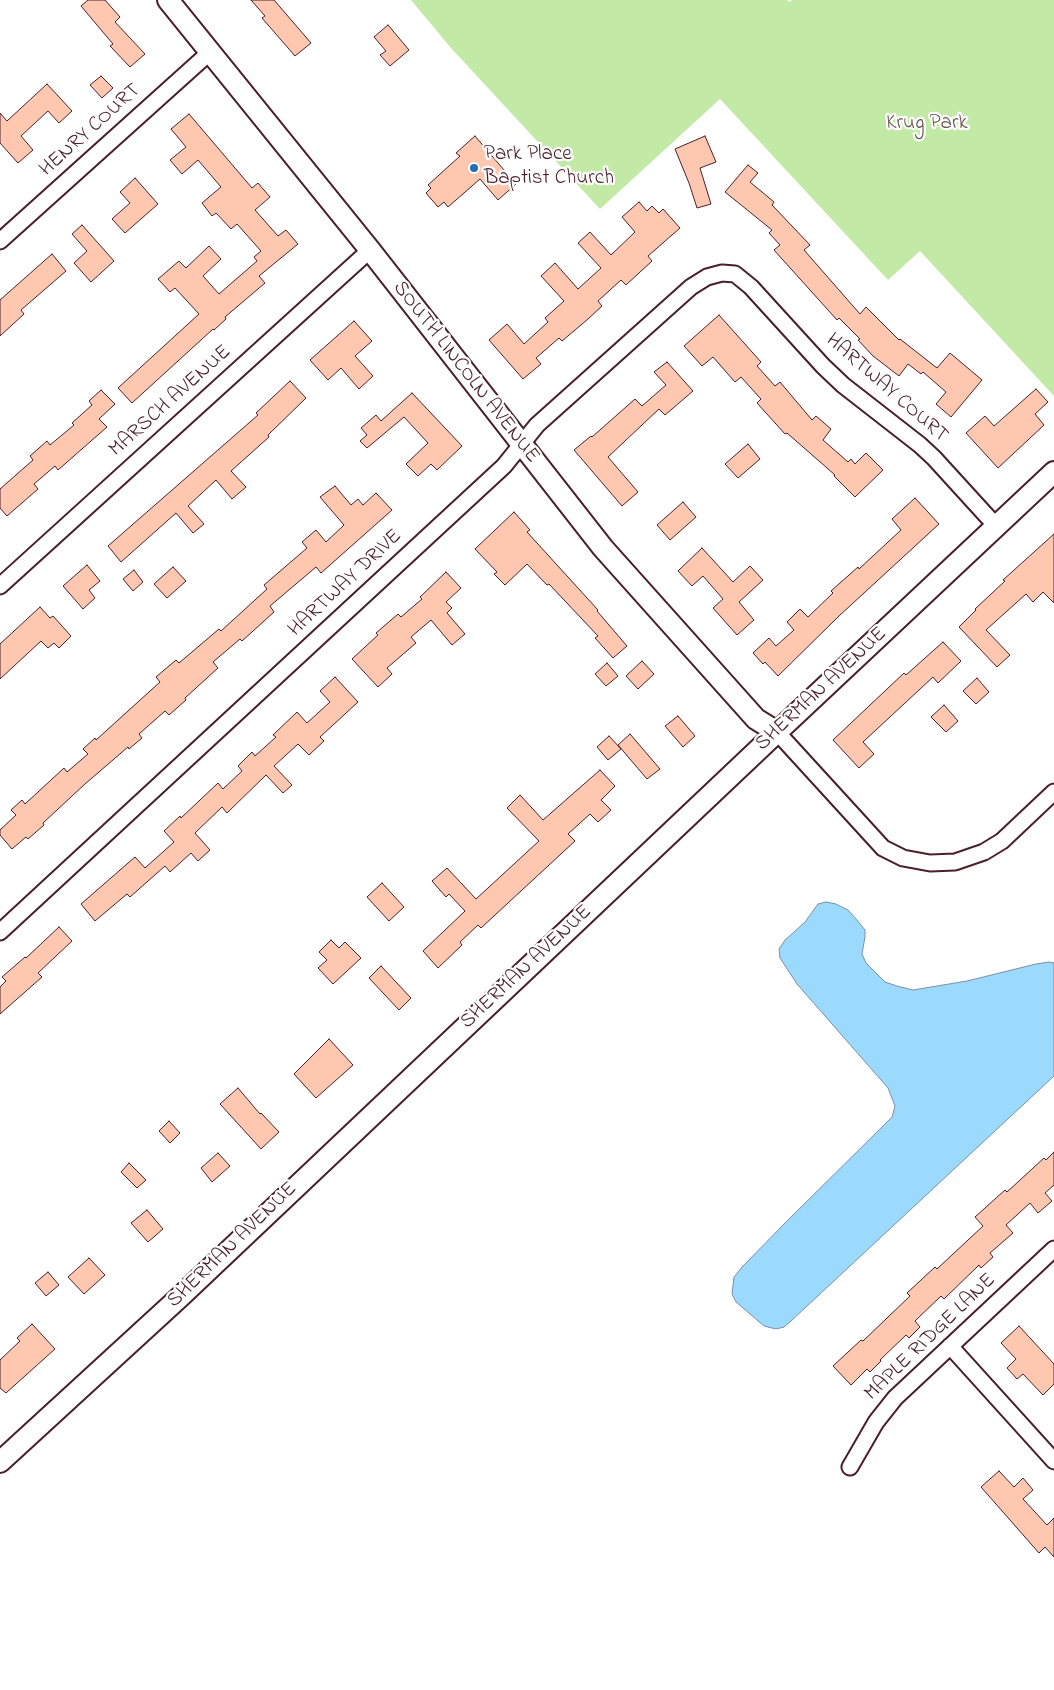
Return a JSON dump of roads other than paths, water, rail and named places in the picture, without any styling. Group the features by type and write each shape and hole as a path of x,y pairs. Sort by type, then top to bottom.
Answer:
{"street":[{"name":"SOUTH LINCOLN AVENUE","path":"168,0 370,250 603,548 756,719 777,732"},
{"name":"HENRY COURT","path":"0,241 210,53"},
{"name":"MARSCH AVENUE","path":"0,586 370,250"},
{"name":"HARTWAY DRIVE","path":"0,932 504,466 538,425 691,287 707,277 722,273"},
{"name":"HARTWAY COURT","path":"722,273 735,274 751,287 823,366 843,385 927,452 996,526"},
{"name":"SHERMAN AVENUE","path":"0,1462 181,1296 1054,472"},
{"path":"777,732 883,848 903,858 930,863 955,862 984,852 1002,841 1054,792"},
{"name":"MAPLE RIDGE LANE","path":"850,1467 876,1422 895,1398 1054,1249"},
{"path":"950,1346 1054,1462"}],"water":[{"path":"826,902 836,904 848,910 856,919 865,930 862,954 866,963 885,982 897,986 913,990 967,981 1036,964 1054,963 1054,1076 791,1321 784,1327 776,1329 764,1326 736,1302 732,1294 734,1277 787,1221 892,1117 895,1106 888,1088 797,984 780,958 779,949 785,940 805,922 818,904"}],"place":[{"name":"Park Place Baptist Church","path":"474,168"}],"park label":[{"name":"Krug Park","path":"927,125"}]}
